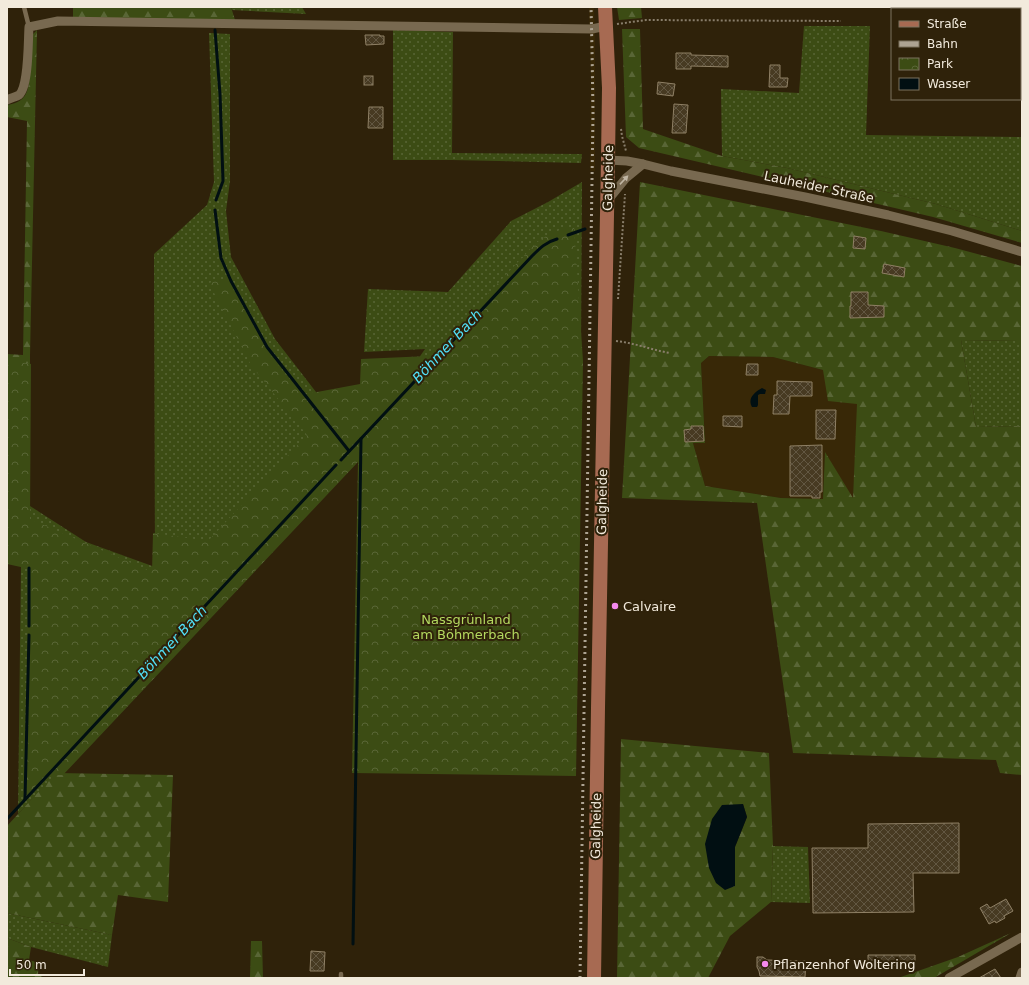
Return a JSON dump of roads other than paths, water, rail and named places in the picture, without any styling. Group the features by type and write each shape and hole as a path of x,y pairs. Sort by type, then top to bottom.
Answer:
{"main road":[{"name":"Galgheide","path":"594,978 608,200 609,88 605,7"}],"street":[{"path":"7,100 19,95 24,87 27,71 29,27 58,21 592,29 606,26"},
{"name":"Lauheider Straße","path":"608,160 643,164 888,215 1022,252"},
{"path":"608,200 626,178 643,164"},
{"path":"949,978 1022,937"},
{"path":"1020,978 1022,972"}],"lane":[{"path":"24,7 29,27"}],"water":[{"path":"762,388 766,390 765,394 758,395 757,407 752,407 750,401 751,398 754,393"},
{"path":"743,804 747,817 735,847 735,886 725,890 716,883 709,868 705,844 712,819 722,805"}],"waterway":[{"path":"215,30 220,94 223,181 216,200"},
{"path":"215,210 221,258 231,281 267,347 349,451"},
{"name":"Böhmer Bach","path":"568,235 585,229"},
{"name":"Böhmer Bach","path":"341,460 532,256 546,244 557,239"},
{"path":"353,944 361,439"},
{"name":"Böhmer Bach","path":"7,819 336,465"},
{"path":"29,568 29,626"},
{"path":"25,799 29,635"}],"railway":[{"path":"580,978 593,114 591,7"}],"place":[{"name":"Calvaire","path":"615,606"},
{"name":"Pflanzenhof Woltering","path":"765,964"}],"park label":[{"name":"Nassgrünland am Böhmerbach","path":"466,626"}]}
